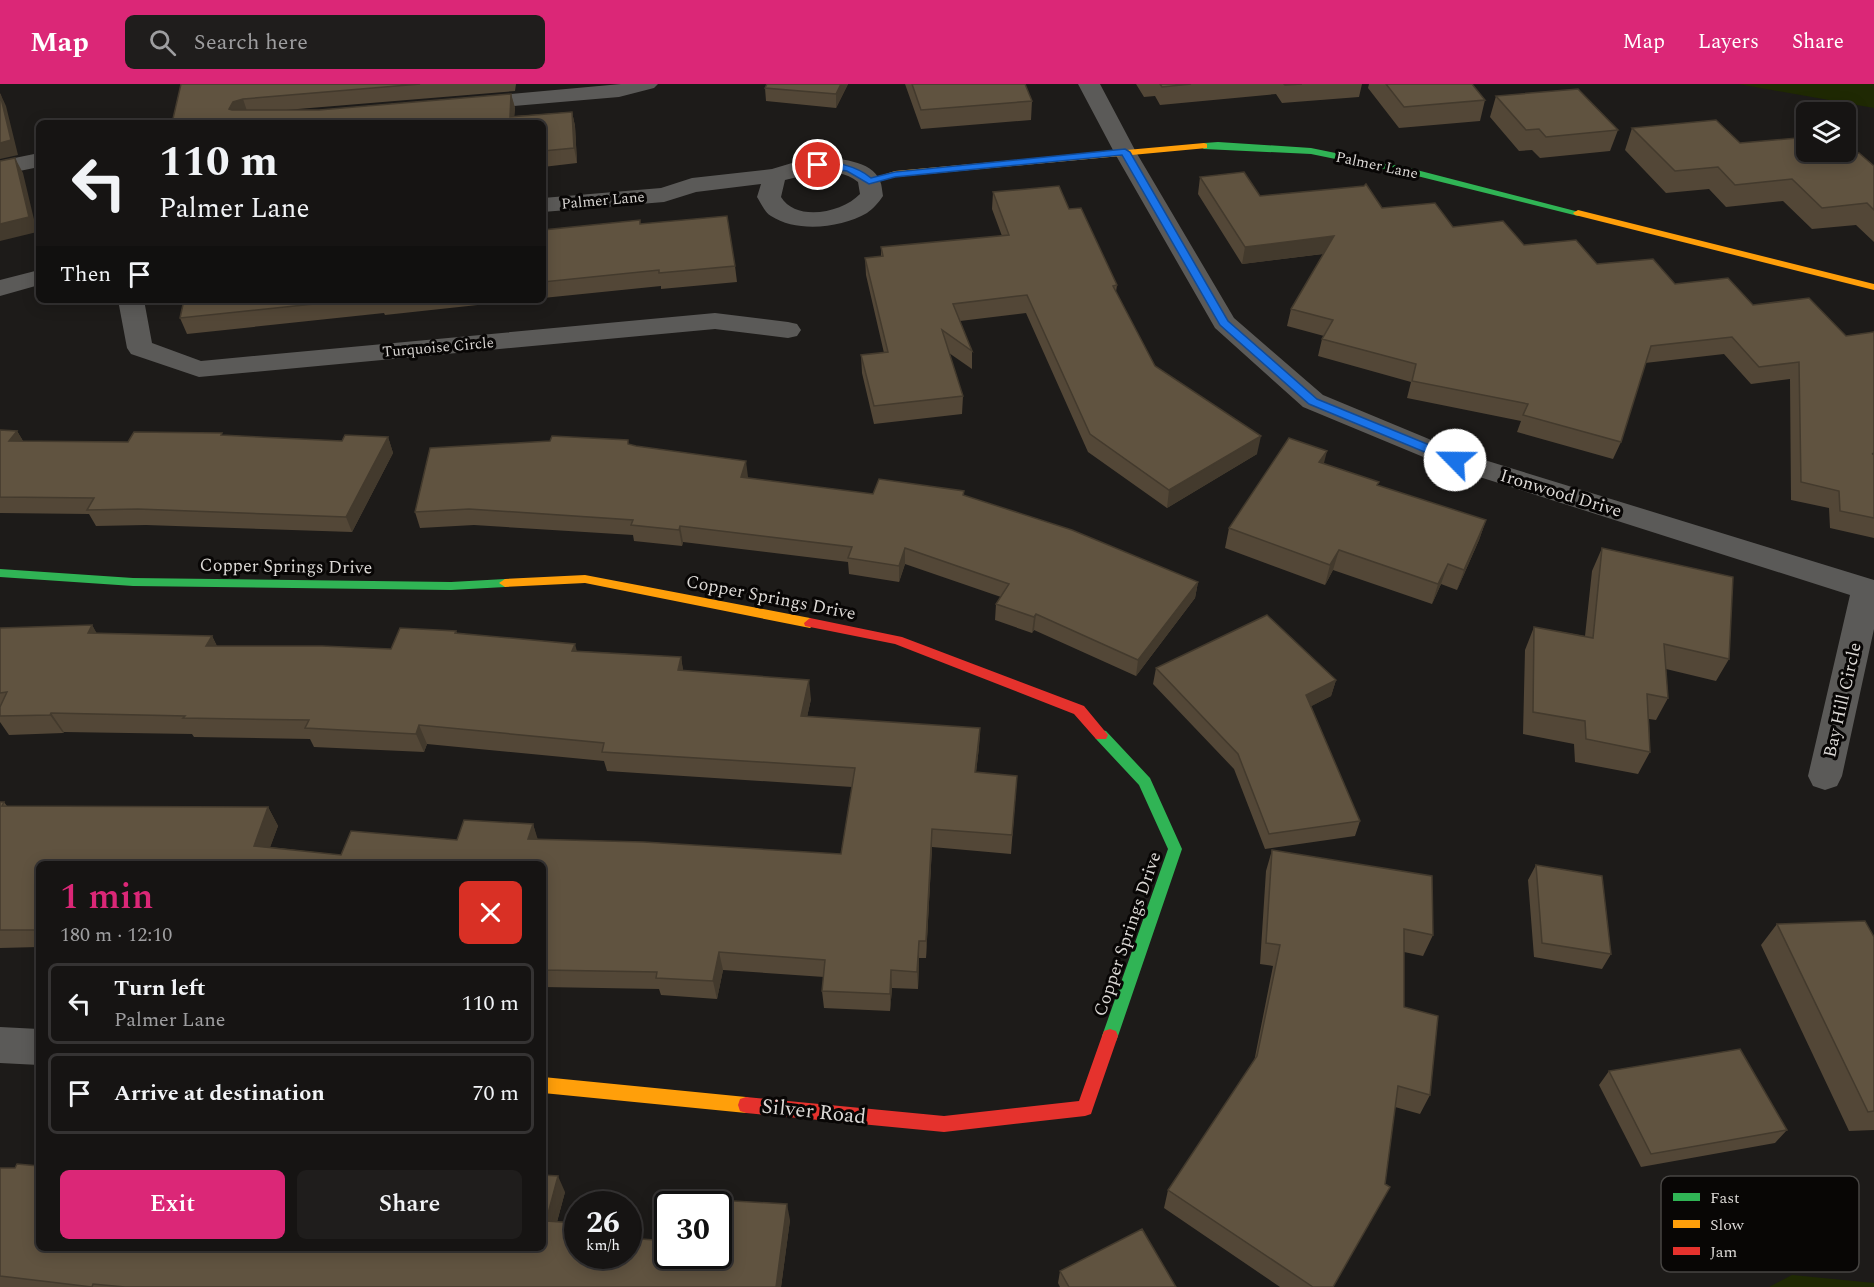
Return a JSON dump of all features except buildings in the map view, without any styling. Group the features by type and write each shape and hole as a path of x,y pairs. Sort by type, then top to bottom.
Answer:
{"street":[{"path":"443,106 619,91 647,84"},
{"name":"Ironwood Drive","path":"1089,84 1125,152 1224,323 1313,401 1455,460 1871,590"},
{"name":"Palmer Lane","path":"546,205 664,195 690,202 771,185 802,167 834,165 861,174 869,181 895,174 1218,145 1311,151 1409,171 1874,287"},
{"path":"0,168 36,161"},
{"path":"771,185 771,204 781,211 795,217 831,219 861,208 870,199 872,190 869,181"},
{"path":"0,288 36,278"},
{"name":"Turquoise Circle","path":"132,303 140,348 200,369 716,321 788,330"},
{"name":"Copper Springs Drive","path":"0,573 133,582 452,586 585,579 897,640 1079,710 1145,782 1175,849 1085,1108"},
{"name":"Bay Hill Circle","path":"1824,776 1871,590"},
{"path":"0,1045 36,1047"},
{"name":"Silver Road","path":"546,1085 944,1124 1085,1108"}],"green space":[{"path":"1738,84 1874,84 1874,108 1856,105 1856,102 1840,102"},
{"path":"1792,1275 1874,1283 1874,1287 1769,1287"}],"traffic: fast":[{"path":"1204,146 1311,151 1409,171 1578,213"},
{"path":"0,573 133,582 451,586 505,583"},
{"path":"1101,735 1145,782 1175,849 1110,1036"}],"traffic: slow":[{"path":"869,181 895,174 1204,146"},
{"path":"1578,213 1874,287"},
{"path":"505,583 585,579 810,623"},
{"path":"546,1085 746,1105"}],"traffic: jam":[{"path":"810,623 897,640 1079,710 1101,735"},
{"path":"746,1105 944,1124 1085,1108 1110,1036"}],"route":[{"path":"818,165 849,168 869,181 895,174 1125,152 1224,323 1313,401 1455,460"}]}
